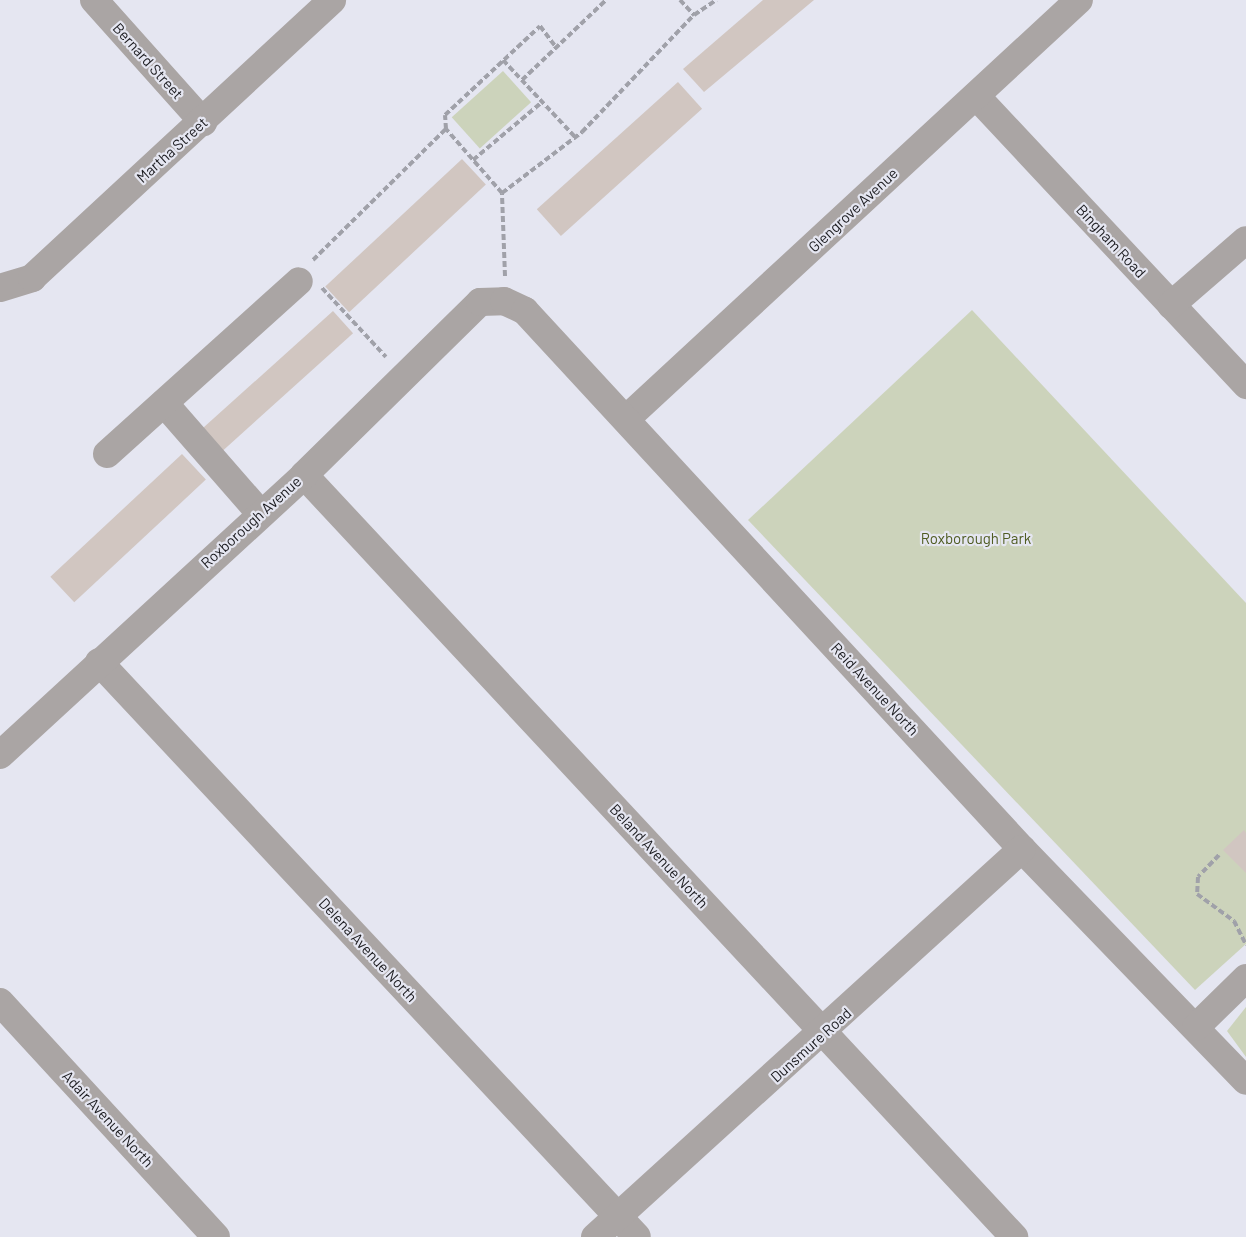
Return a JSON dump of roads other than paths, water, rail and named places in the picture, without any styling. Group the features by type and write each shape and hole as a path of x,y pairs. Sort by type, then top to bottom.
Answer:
{"street":[{"name":"Bernard Street","path":"94,0 203,122"},
{"name":"Martha Street","path":"2,289 32,278 203,122 332,0"},
{"name":"Glengrove Avenue","path":"626,419 1078,0"},
{"name":"Bingham Road","path":"976,96 1246,385"},
{"path":"1171,305 1246,240"},
{"path":"107,454 307,279"},
{"name":"Reid Avenue North","path":"504,301 525,310 1022,849 1246,1081"},
{"name":"Roxborough Avenue","path":"0,755 260,513 304,475 480,302 504,301"},
{"path":"164,403 260,513"},
{"name":"Beland Avenue North","path":"304,475 1014,1237"},
{"name":"Delena Avenue North","path":"99,662 627,1227"},
{"name":"Dunsmure Road","path":"595,1237 627,1227 825,1033 1022,849"},
{"path":"1196,1027 1246,978"},
{"name":"Adair Avenue North","path":"0,1002 216,1237"}],"park label":[{"name":"Roxborough Park","path":"976,539"}]}
